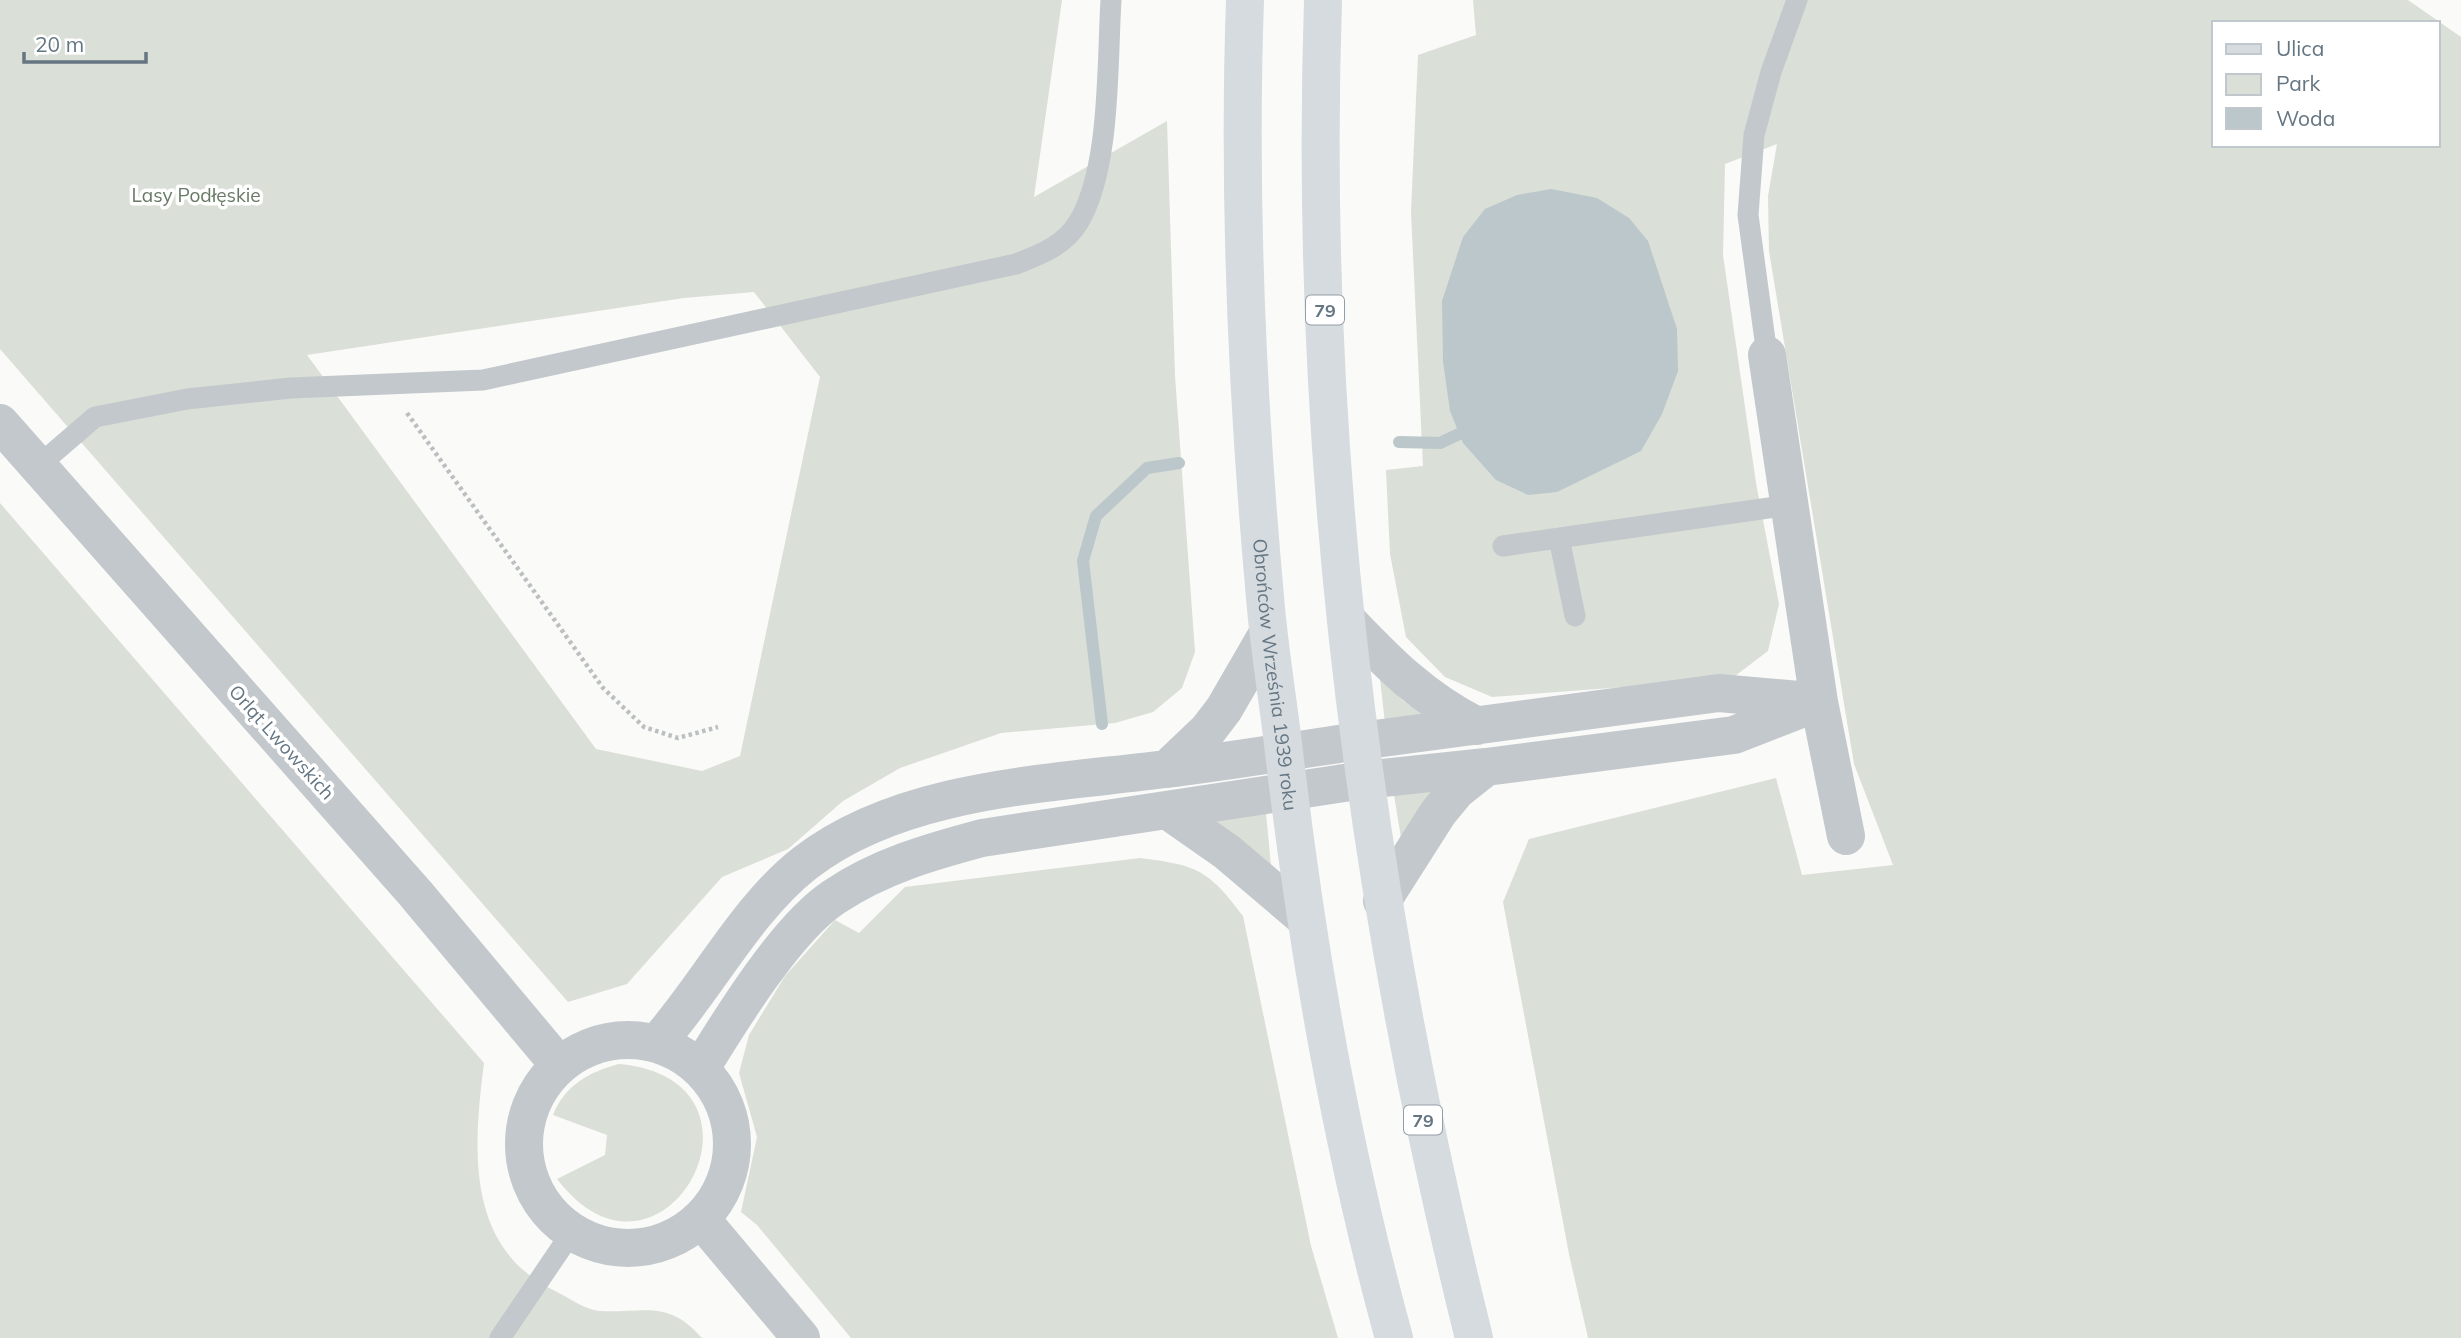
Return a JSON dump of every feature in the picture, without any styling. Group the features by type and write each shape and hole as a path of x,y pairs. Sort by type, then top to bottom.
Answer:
{"main road":[{"name":"Obrońców Września 1939 roku","path":"1245,0 1242,152 1247,337 1268,633 1306,919 1325,1031 1361,1205 1394,1338"},
{"name":"79","path":"1323,0 1326,331 1346,619 1364,780 1382,901 1424,1125 1474,1338"}],"street":[{"path":"1767,355 1819,702 1846,836"},
{"name":"Orląt Lwowskich","path":"0,422 415,893 559,1065"},
{"path":"1346,619 1414,688 1446,710 1477,726"},
{"path":"1167,769 1208,730 1224,709 1268,633"},
{"path":"657,1043 768,899 805,863 857,831 906,811 973,795 1719,692 1819,702"},
{"path":"701,1069 736,1011 799,930 832,898 879,871 922,854 982,838 1288,791 1734,734 1819,702"},
{"path":"1382,901 1438,813 1457,790 1486,767"},
{"path":"1167,810 1227,852 1306,919"},
{"path":"632,1038 657,1043 681,1053 701,1069 721,1096 731,1127 731,1161 721,1192 701,1219 679,1236 653,1245 625,1248 597,1244 572,1232 551,1214 535,1192 526,1165 523,1137 535,1098 559,1065 580,1050 606,1041 632,1038"},
{"path":"701,1219 801,1338"}],"lane":[{"path":"38,467 95,417 187,399 291,388 483,380 1016,264 1052,250 1077,225 1093,191 1101,151 1111,0"},
{"path":"1767,355 1748,215 1754,135 1797,0"},
{"path":"1503,546 1789,505"},
{"path":"1559,538 1575,616"},
{"path":"500,1338 572,1232"}],"path":[{"path":"386,384 603,688 644,727 678,738 718,727"}],"green space":[{"name":"Lasy Podłęskie","path":"0,0 1062,0 1034,197 1167,121 1175,376 1195,652 1182,688 1153,712 1115,723 1001,733 900,768 843,801 788,849 722,877 627,984 568,1002 0,349","holes":["754,292 820,377 740,756 702,771 596,749 307,355 684,298"]},
{"path":"1473,0 2408,0 2438,21 2212,21 2212,147 2440,147 2440,22 2461,37 2461,1338 1588,1338 1569,1254 1503,902 1529,839 1776,778 1802,875 1893,865 1854,764 1769,251 1768,196 1777,144 1725,164 1723,255 1756,483 1779,604 1768,651 1731,679 1492,697 1445,677 1406,637 1390,554 1386,470 1423,466 1411,212 1418,55 1476,35"},
{"path":"0,503 484,1063 478,1162 482,1194 491,1223 505,1250 527,1273 583,1306 600,1311 643,1310 667,1313 690,1326 702,1338 0,1338"},
{"path":"1380,679 1384,679 1402,700 1424,716 1385,723"},
{"path":"1434,790 1401,838 1394,795"},
{"path":"1266,813 1271,866 1199,816"},
{"path":"1140,858 1175,863 1199,872 1220,888 1243,916 1311,1246 1338,1338 851,1338 757,1225 741,1212 757,1137 739,1073 749,1035 785,976 835,920 859,933 905,887"},
{"path":"619,1064 670,1079 697,1108 703,1144 692,1179 668,1207 635,1221 597,1214 557,1179 605,1155 607,1135 553,1115 558,1105 579,1081"}],"water":[{"path":"1551,189 1597,198 1629,218 1648,241 1677,329 1678,371 1662,414 1641,451 1557,492 1528,495 1496,480 1463,443 1450,411 1443,361 1442,301 1463,237 1485,209 1517,195"}],"waterway":[{"path":"1399,442 1440,443 1459,434"},
{"path":"1102,724 1083,561 1096,516 1147,468 1179,463"}]}
